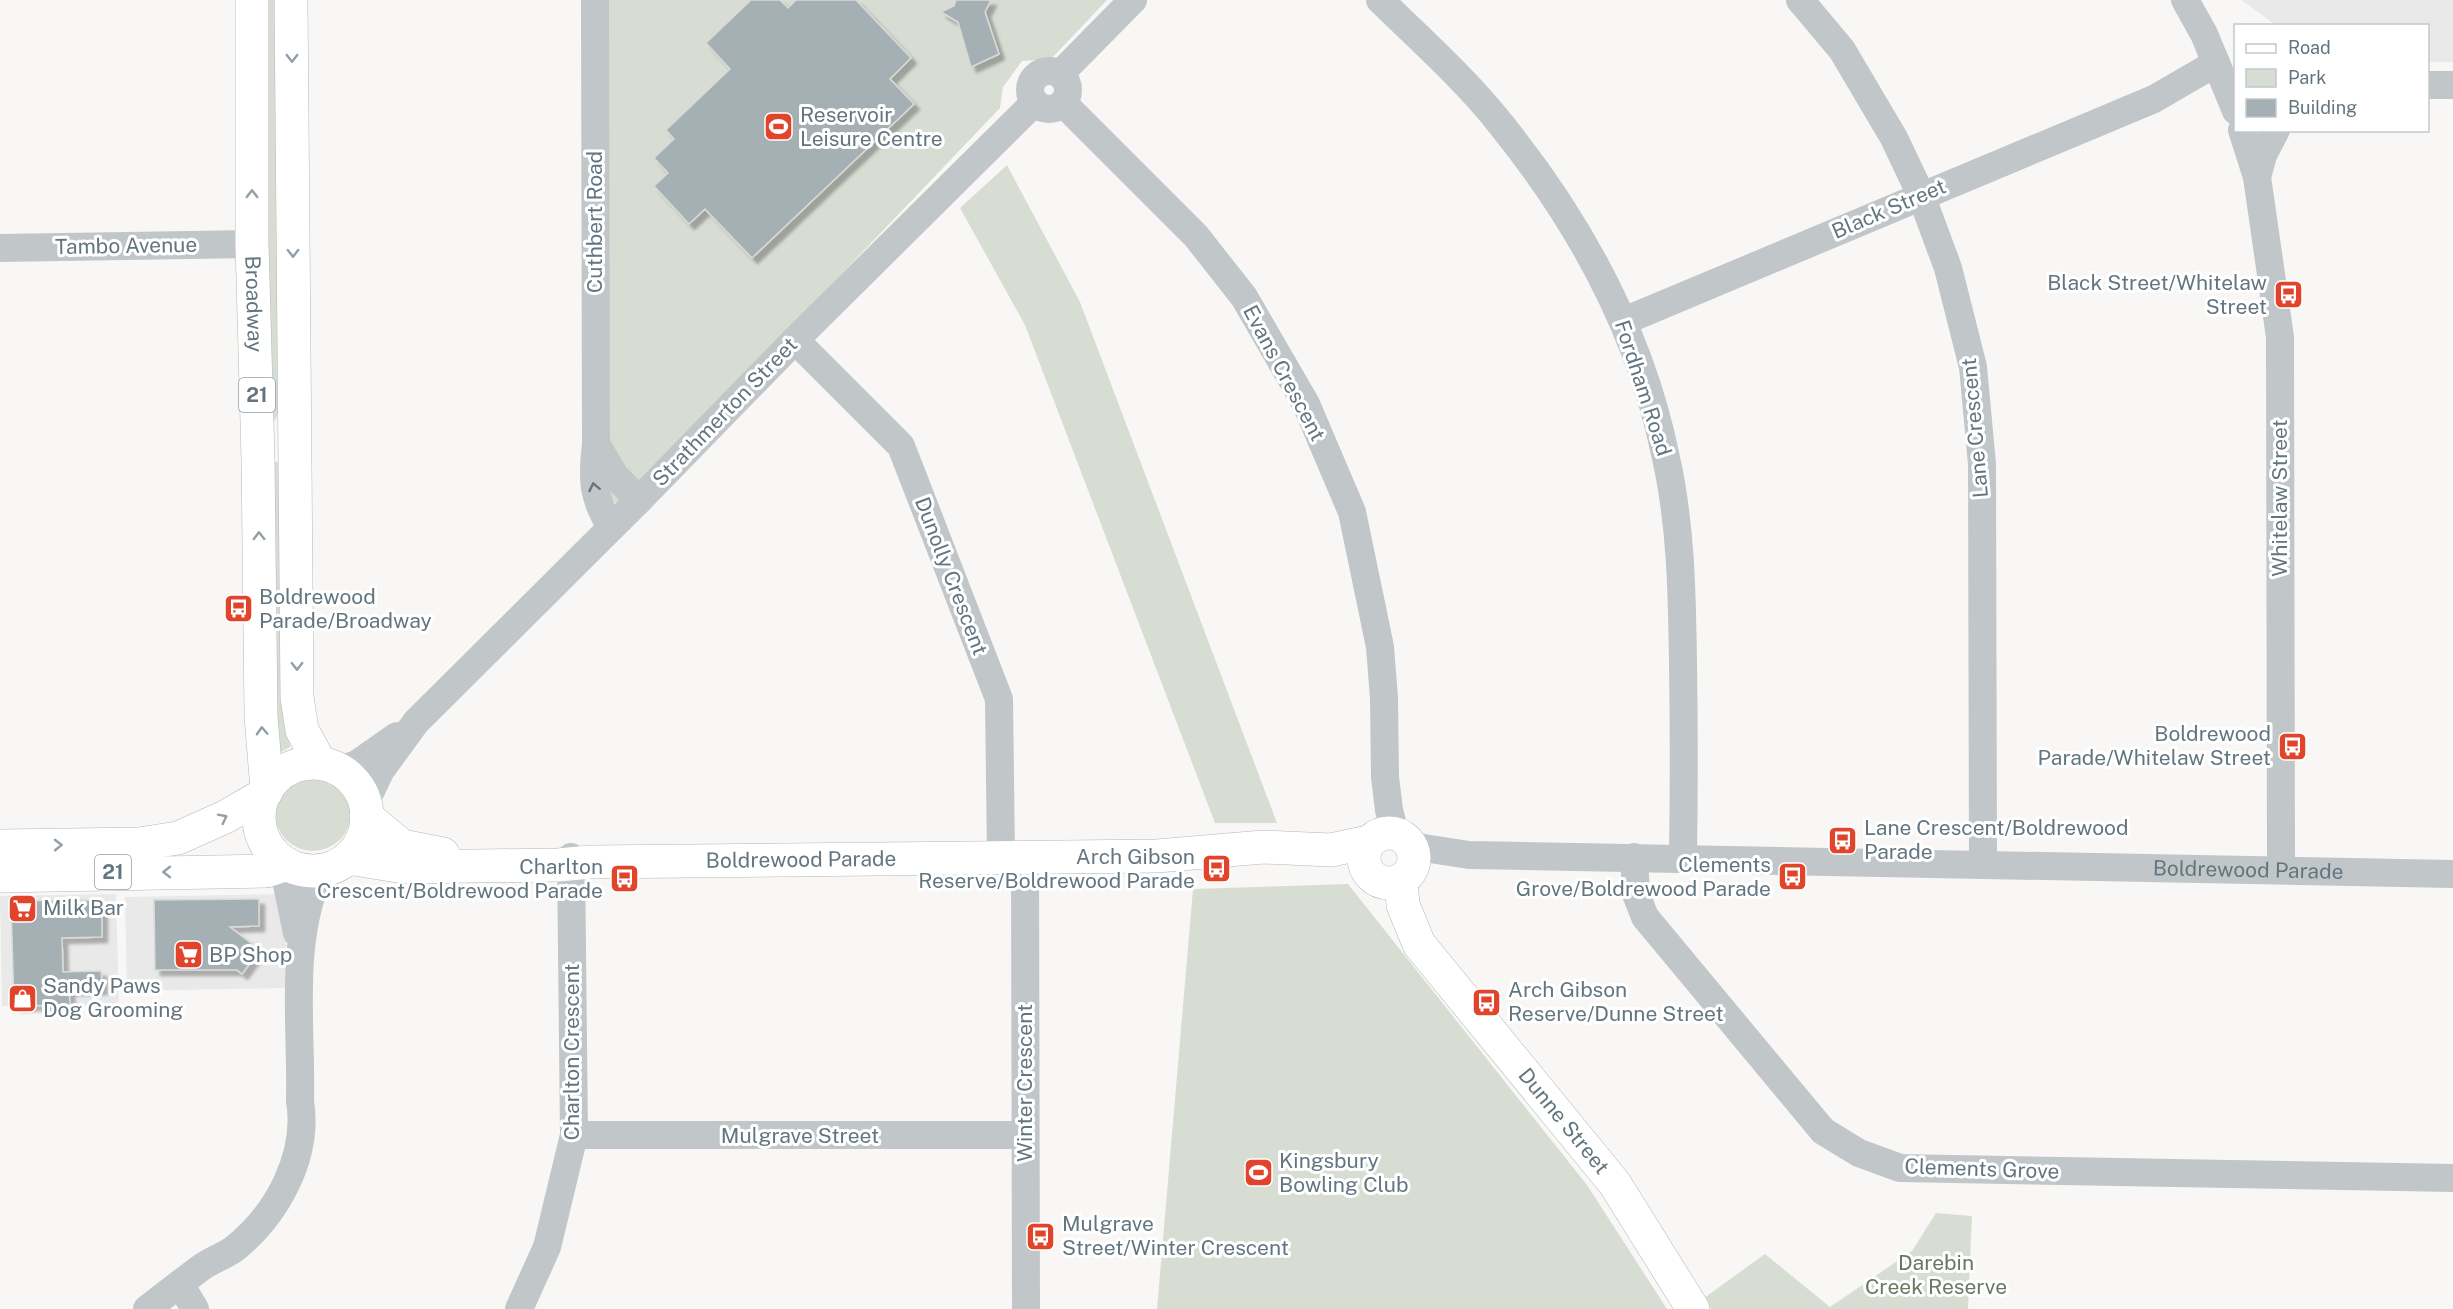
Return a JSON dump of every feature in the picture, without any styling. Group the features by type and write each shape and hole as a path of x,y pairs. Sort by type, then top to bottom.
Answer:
{"main road":[{"name":"Broadway","path":"252,0 252,244 258,458 261,716 266,792"},
{"name":"Broadway","path":"291,0 297,697 302,730 330,767"},
{"path":"258,458 295,434"},
{"name":"21","path":"0,876 133,858 225,817 266,792 289,768 330,767 356,784 366,809"},
{"name":"21","path":"266,792 261,805 260,828 270,849 288,864 310,871 334,864"},
{"path":"334,864 362,839 366,809"},
{"name":"Boldrewood Parade","path":"366,809 402,846 432,854 577,861"},
{"name":"21","path":"0,846 266,871 288,864"},
{"name":"Boldrewood Parade","path":"334,864 404,867 577,861 1157,856 1264,864 1332,862 1387,857"},
{"name":"Dunne Street","path":"1387,857 1419,944 1615,1184 1692,1309"}],"street":[{"name":"Cuthbert Road","path":"595,0 597,444 592,477 601,512 611,527"},
{"path":"1059,75 1132,0"},
{"name":"Fordham Road","path":"1380,0 1502,125 1550,189 1577,232 1624,321 1643,375 1666,458 1682,574 1683,858"},
{"name":"Lane Crescent","path":"1800,0 1842,50 1894,138 1921,195 1948,268 1973,367 1982,464 1983,864"},
{"path":"2185,0 2228,89"},
{"path":"1048,72 1064,79 1068,91 1063,103 1058,107 1046,109 1035,102 1031,86 1037,76 1048,72"},
{"path":"2429,85 2453,85"},
{"name":"Black Street","path":"1624,321 2154,99 2228,89"},
{"name":"Strathmerton Street","path":"366,809 381,770 416,722 1035,102"},
{"name":"Evans Crescent","path":"1063,103 1196,236 1244,297 1306,404 1352,512 1380,646 1387,857"},
{"name":"Whitelaw Street","path":"2243,132 2257,177 2280,337 2281,870"},
{"path":"2257,177 2263,154 2275,132"},
{"name":"Tambo Avenue","path":"0,248 252,244"},
{"name":"Dunolly Crescent","path":"795,340 901,446 999,699 1013,858"},
{"name":"Cuthbert Road","path":"597,444 615,476 639,500"},
{"name":"Strathmerton Street","path":"330,767 357,764 416,722"},
{"name":"Boldrewood Parade","path":"1387,857 1469,855 1634,857 2453,874"},
{"name":"Clements Grove","path":"1634,857 1636,894 1645,917 1823,1131 1859,1152 1900,1168 2453,1178"},
{"name":"Winter Crescent","path":"1013,858 1025,1135 1026,1309"},
{"name":"Charlton Crescent","path":"519,1309 547,1247 574,1135 577,861"},
{"path":"288,864 287,885 300,950"},
{"path":"195,1309 168,1299 204,1266 233,1250 258,1226 275,1203 287,1180 302,1136 300,950 311,891 334,864"},
{"name":"Mulgrave Street","path":"574,1135 1025,1135"}],"shaded area":[{"path":"2241,0 2453,0 2453,62 2429,62 2429,24 2275,24"},
{"path":"116,894 119,1007 2,1006 0,896"},
{"path":"285,894 287,988 127,991 125,897"}],"green space":[{"path":"266,0 283,0 282,406 268,434"},
{"path":"603,0 1107,0 1051,59 1022,61 1003,87 1000,108 619,507 609,497"},
{"path":"1007,165 1080,302 1277,823 1215,823 1025,325 960,208"},
{"path":"286,458 286,694 290,747 274,756 271,464"},
{"path":"313,775 328,778 340,786 348,798 351,813 348,828 340,840 328,848 313,851 298,848 286,840 278,828 275,813 278,798 286,786 298,778"},
{"path":"1348,884 1587,1185 1667,1309 1157,1309 1193,889"},
{"name":"Darebin Creek Reserve","path":"1936,1213 1972,1216 1968,1309 1711,1309 1704,1298 1765,1254 1830,1307 1912,1251"}],"building":[{"name":"Reservoir Leisure Centre","path":"751,0 780,0 788,8 796,0 856,0 911,58 890,79 914,104 752,258 705,209 689,224 654,186 668,173 654,158 674,139 666,130 730,69 706,43"},
{"path":"956,0 991,0 985,12 999,54 971,67 958,22 941,12 954,6"},
{"path":"259,899 259,926 230,927 260,950 242,974 237,970 155,970 154,900"},
{"path":"102,900 102,937 62,938 63,972 101,971 102,989 69,990 70,1005 14,1006 11,901"}],"place":[{"name":"Reservoir Leisure Centre","path":"779,127"},
{"name":"Black Street/Whitelaw Street","path":"2288,295"},
{"name":"Boldrewood Parade/Broadway","path":"238,609"},
{"name":"Boldrewood Parade/Whitelaw Street","path":"2292,746"},
{"name":"Lane Crescent/Boldrewood Parade","path":"1843,840"},
{"name":"Arch Gibson Reserve/Boldrewood Parade","path":"1216,869"},
{"name":"Clements Grove/Boldrewood Parade","path":"1792,877"},
{"name":"Charlton Crescent/Boldrewood Parade","path":"624,879"},
{"name":"Milk Bar","path":"22,908"},
{"name":"BP Shop","path":"188,955"},
{"name":"Sandy Paws Dog Grooming","path":"22,998"},
{"name":"Arch Gibson Reserve/Dunne Street","path":"1487,1002"},
{"name":"Kingsbury Bowling Club","path":"1258,1173"},
{"name":"Mulgrave Street/Winter Crescent","path":"1041,1236"}]}
